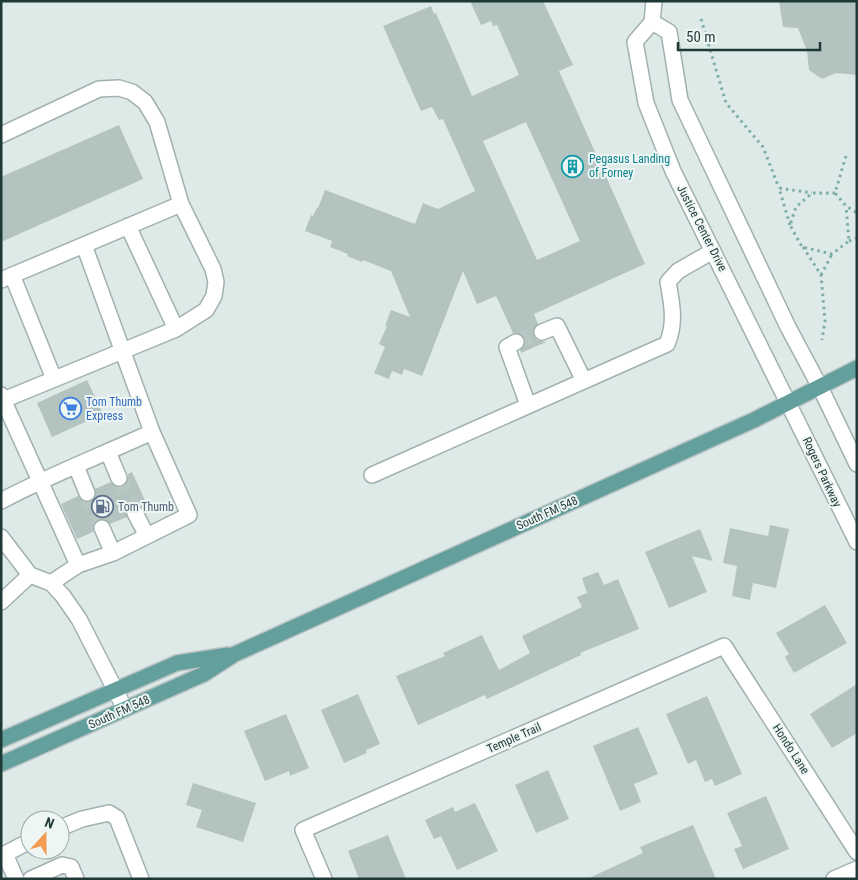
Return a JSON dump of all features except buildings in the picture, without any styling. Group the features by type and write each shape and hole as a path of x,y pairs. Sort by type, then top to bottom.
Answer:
{"main road":[{"name":"South FM 548","path":"1,764 204,674 235,654 727,432 857,368"},
{"name":"South FM 548","path":"1,740 177,663 235,654"}],"street":[{"path":"654,1 652,22 669,32 680,100 788,327 820,387 857,464"},
{"name":"Justice Center Drive","path":"652,22 636,42 646,103 673,171 789,402"},
{"path":"1,135 99,89 119,88 132,92 145,102 157,122 181,204 213,269 216,282 214,296 206,310 176,329 2,399 78,566"},
{"path":"54,379 7,278 181,204"},
{"path":"128,226 176,329"},
{"path":"51,583 78,566 113,553 188,515 152,432 84,245"},
{"path":"372,475 667,344 673,332 668,282 678,271 713,251"},
{"path":"542,332 556,326 584,381"},
{"path":"516,342 507,347 528,405"},
{"name":"Rogers Parkway","path":"789,402 857,542"},
{"path":"1,500 39,481 152,432"},
{"path":"108,452 119,478"},
{"path":"76,466 87,493"},
{"path":"135,513 146,536"},
{"path":"102,528 113,553"},
{"path":"1,537 30,575 51,583 79,619 125,709"},
{"path":"1,602 30,575"},
{"name":"Temple Trail","path":"324,879 303,830 724,646"},
{"name":"Hondo Lane","path":"724,646 857,852"},
{"path":"70,824 109,813 117,818 141,879"},
{"path":"16,879 3,851 20,845"},
{"path":"31,879 62,864 71,867 76,879"},
{"path":"834,879 857,869"}],"path":[{"path":"701,19 726,103 763,147 779,188 790,225 821,275 825,322 822,340"},
{"path":"835,194 846,156"},
{"path":"779,188 835,194 846,206 857,213"},
{"path":"790,225 796,207 812,193"},
{"path":"846,206 849,241"},
{"path":"821,275 832,254 849,241 857,238"},
{"path":"802,247 832,254"}],"tunnel":[{"path":"516,342 542,332"},
{"path":"119,478 135,513"},
{"path":"87,493 102,528"}],"place":[{"name":"Pegasus Landing of Forney","path":"573,166"},
{"name":"Tom Thumb Express","path":"70,409"},
{"name":"Tom Thumb","path":"102,507"}]}
